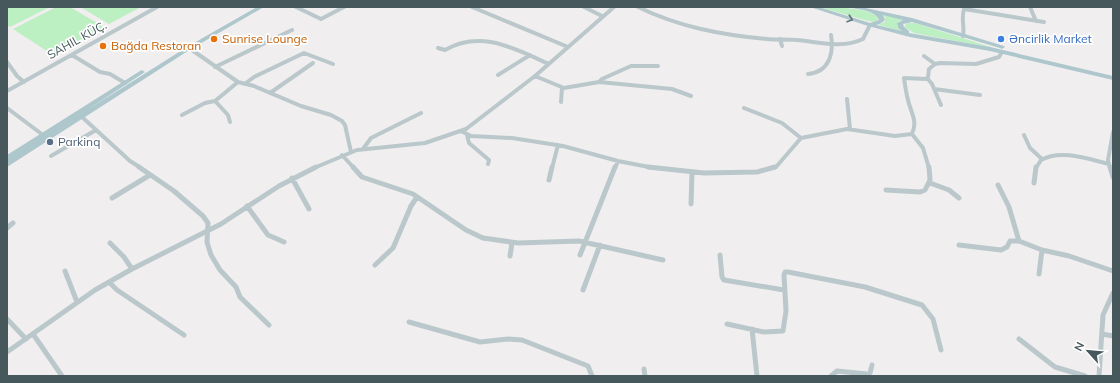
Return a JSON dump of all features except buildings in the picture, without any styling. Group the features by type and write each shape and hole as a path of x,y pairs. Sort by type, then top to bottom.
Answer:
{"main road":[{"path":"7,158 208,31 252,7"},
{"path":"7,164 189,48 261,7"},
{"path":"813,7 870,25 931,39 1002,52 1113,78"},
{"path":"857,8 878,14 882,18 880,22 870,25"},
{"path":"857,8 934,27"},
{"path":"931,39 904,31 901,28 900,23 910,21 1005,48 1113,74"}],"street":[{"name":"SAHIL KÜÇ.","path":"7,91 157,7"},
{"path":"296,7 321,19 344,7"},
{"path":"472,7 568,47"},
{"path":"584,7 602,16"},
{"path":"7,352 77,302 132,269 207,232 292,178 351,152 363,149 425,143 461,131 549,64 614,7"},
{"path":"1030,7 1036,21"},
{"path":"641,8 661,18 687,26 750,37 833,44 853,43 860,40 865,37 870,25"},
{"path":"963,36 964,31 962,12 965,8 1044,22"},
{"path":"215,67 292,30"},
{"path":"808,74 818,73 826,67 830,59 833,44 831,35"},
{"path":"780,39 782,46"},
{"path":"438,48 445,50 460,43 480,41 509,47 549,64"},
{"path":"189,48 238,82 254,86 308,109 334,116 342,121 345,124 351,152"},
{"path":"924,56 934,64 976,64 999,57 1002,52"},
{"path":"246,84 254,77 304,53 333,64"},
{"path":"72,55 100,72 110,74 125,83"},
{"path":"498,75 530,55"},
{"path":"7,62 17,76 24,82"},
{"path":"270,93 312,63"},
{"path":"927,78 929,69 934,64"},
{"path":"599,82 602,79 631,66 658,66"},
{"path":"534,76 562,88 599,82 672,90 691,96"},
{"path":"461,131 468,135 512,138 558,145 651,168 692,173 745,173 768,170 778,165 801,138 850,129 895,136 912,134 915,128 915,120 908,102 904,80 906,77 927,78"},
{"path":"927,78 932,83 941,105"},
{"path":"182,115 204,103 215,101 238,82"},
{"path":"561,102 562,88"},
{"path":"934,89 980,95"},
{"path":"847,99 850,129"},
{"path":"215,101 217,105 228,114 230,122"},
{"path":"7,108 43,135"},
{"path":"744,108 772,119 792,130 801,138"},
{"path":"363,149 371,138 421,113"},
{"path":"82,117 130,161 174,191 203,216 208,223 207,242 214,260 236,287 240,297 269,325"},
{"path":"52,156 96,130"},
{"path":"1113,132 1109,164 1113,177"},
{"path":"886,190 923,192 930,183 927,157 921,145 912,134"},
{"path":"468,135 469,143 489,160 488,164"},
{"path":"1024,135 1030,148 1042,159"},
{"path":"549,180 558,145"},
{"path":"342,155 362,177 406,191 472,233 483,238 512,243 586,241 663,260"},
{"path":"1034,183 1035,171 1042,159 1051,156 1067,156 1109,164"},
{"path":"580,255 618,161"},
{"path":"691,204 692,173"},
{"path":"112,198 150,175"},
{"path":"292,178 309,209"},
{"path":"930,183 949,190 959,198"},
{"path":"998,185 1009,207 1019,241"},
{"path":"374,265 393,248 411,206 417,197"},
{"path":"247,206 268,235 284,242"},
{"path":"7,228 13,223"},
{"path":"959,246 1000,250 1007,247 1010,241 1019,241 1042,250 1064,254 1113,271"},
{"path":"110,243 124,257 132,269"},
{"path":"510,256 512,243"},
{"path":"583,290 600,245"},
{"path":"1039,274 1042,250"},
{"path":"720,255 722,276 724,280 784,290"},
{"path":"65,271 77,302"},
{"path":"727,324 778,332 783,330 785,324 784,275 785,272 788,272 865,286 922,305 929,311 941,350"},
{"path":"110,282 117,290 184,335"},
{"path":"1099,376 1103,312 1113,292"},
{"path":"7,319 26,339"},
{"path":"409,322 480,342 508,339 522,340 588,366 592,376"},
{"path":"752,329 757,376"},
{"path":"33,334 62,376"},
{"path":"1102,334 1113,336"},
{"path":"1020,339 1055,367 1085,376"},
{"path":"831,376 837,371 867,374 870,373 872,365"},
{"path":"644,369 645,376"}],"green space":[{"path":"7,7 50,7 10,27 7,25"},
{"path":"56,7 70,7 104,27 53,55 13,29"},
{"path":"141,7 109,24 82,8"},
{"path":"820,7 865,11 877,16 878,20 873,22 868,21"},
{"path":"882,14 904,20 899,21 897,24 897,27 902,31 878,25 885,22 885,17"},
{"path":"907,23 915,23 994,48 914,33 904,27"}],"place":[{"name":"Sunrise Lounge","path":"214,39"},
{"name":"Əncirlik Market","path":"1001,39"},
{"name":"Bağda Restoran","path":"103,46"},
{"name":"Parkinq","path":"50,142"}]}
